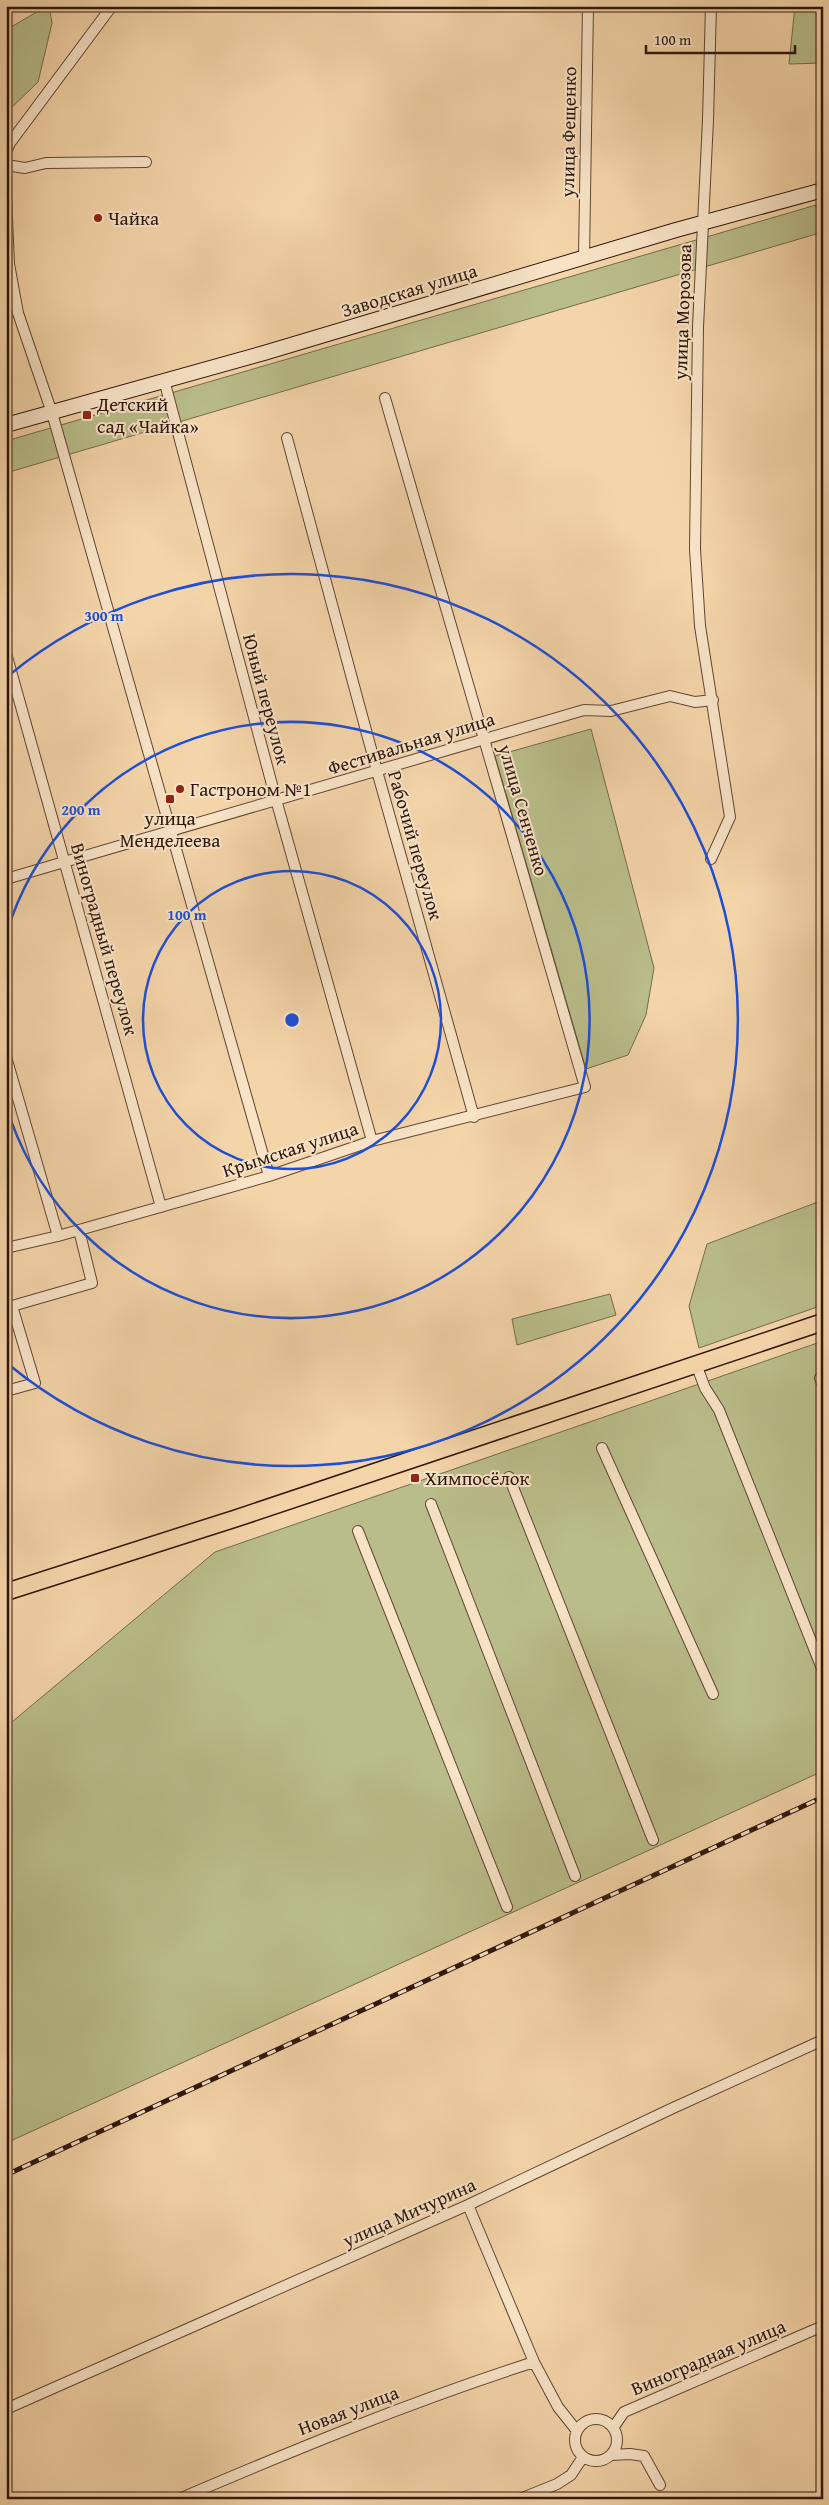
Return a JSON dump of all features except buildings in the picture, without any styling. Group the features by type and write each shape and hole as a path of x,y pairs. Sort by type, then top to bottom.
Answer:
{"main road":[{"path":"7,1589 234,1520 823,1322"}],"street":[{"path":"6,152 10,143 112,6"},
{"name":"улица Фещенко","path":"584,258 588,6"},
{"name":"улица Морозова","path":"710,6 698,327 695,549 700,619 730,817 711,859"},
{"path":"6,165 25,168 46,163 146,162"},
{"name":"Заводская улица","path":"6,425 264,354 584,258 823,190"},
{"path":"6,195 8,264 18,312 52,413 269,1176"},
{"name":"Юный переулок","path":"164,380 276,801 372,1141"},
{"name":"улица Сенченко","path":"385,398 585,1087"},
{"name":"Рабочий переулок","path":"287,438 377,771 474,1117"},
{"name":"Виноградный переулок","path":"6,653 161,1207"},
{"name":"Фестивальная улица","path":"6,879 584,710 611,711 670,696 695,702 713,700"},
{"path":"6,1057 58,1236"},
{"name":"Крымская улица","path":"6,1248 58,1236 269,1176 372,1141 474,1117 585,1087"},
{"path":"6,1391 35,1383 12,1306 92,1283 79,1230"},
{"path":"696,1364 705,1388 719,1410 823,1671"},
{"path":"602,1448 713,1694"},
{"path":"509,1477 653,1840"},
{"path":"431,1504 575,1876"},
{"path":"358,1530 507,1907"},
{"name":"улица Мичурина","path":"6,2409 468,2205 673,2108 823,2040"},
{"path":"468,2205 534,2362 558,2408 578,2430"},
{"name":"Виноградная улица","path":"612,2428 624,2412 823,2326"},
{"name":"Новая улица","path":"179,2499 315,2441 464,2385 534,2362"},
{"path":"611,2455 616,2440 608,2423 594,2420 582,2425 578,2430 576,2447 583,2457 596,2461 611,2455 630,2454 644,2456 660,2485"},
{"path":"520,2499 557,2484 572,2475 583,2457"}],"green space":[{"path":"49,6 52,23 38,82 6,113 6,30"},
{"path":"795,6 823,6 823,63 789,64"},
{"path":"823,203 823,232 6,473 6,441"},
{"path":"591,729 654,968 646,1015 628,1055 586,1069 495,756"},
{"path":"823,1200 823,1305 699,1348 689,1306 707,1244"},
{"path":"610,1294 616,1315 517,1345 512,1319"},
{"path":"823,1341 823,1771 6,2143 6,1727 215,1552"}],"railway":[{"path":"6,2175 823,1797"}],"place":[{"name":"Чайка","path":"98,218"},
{"name":"Детский сад «Чайка»","path":"87,415"},
{"name":"Гастроном №1","path":"180,789"},
{"name":"улица Менделеева","path":"170,799"},
{"name":"Химпосёлок","path":"415,1478"}]}
